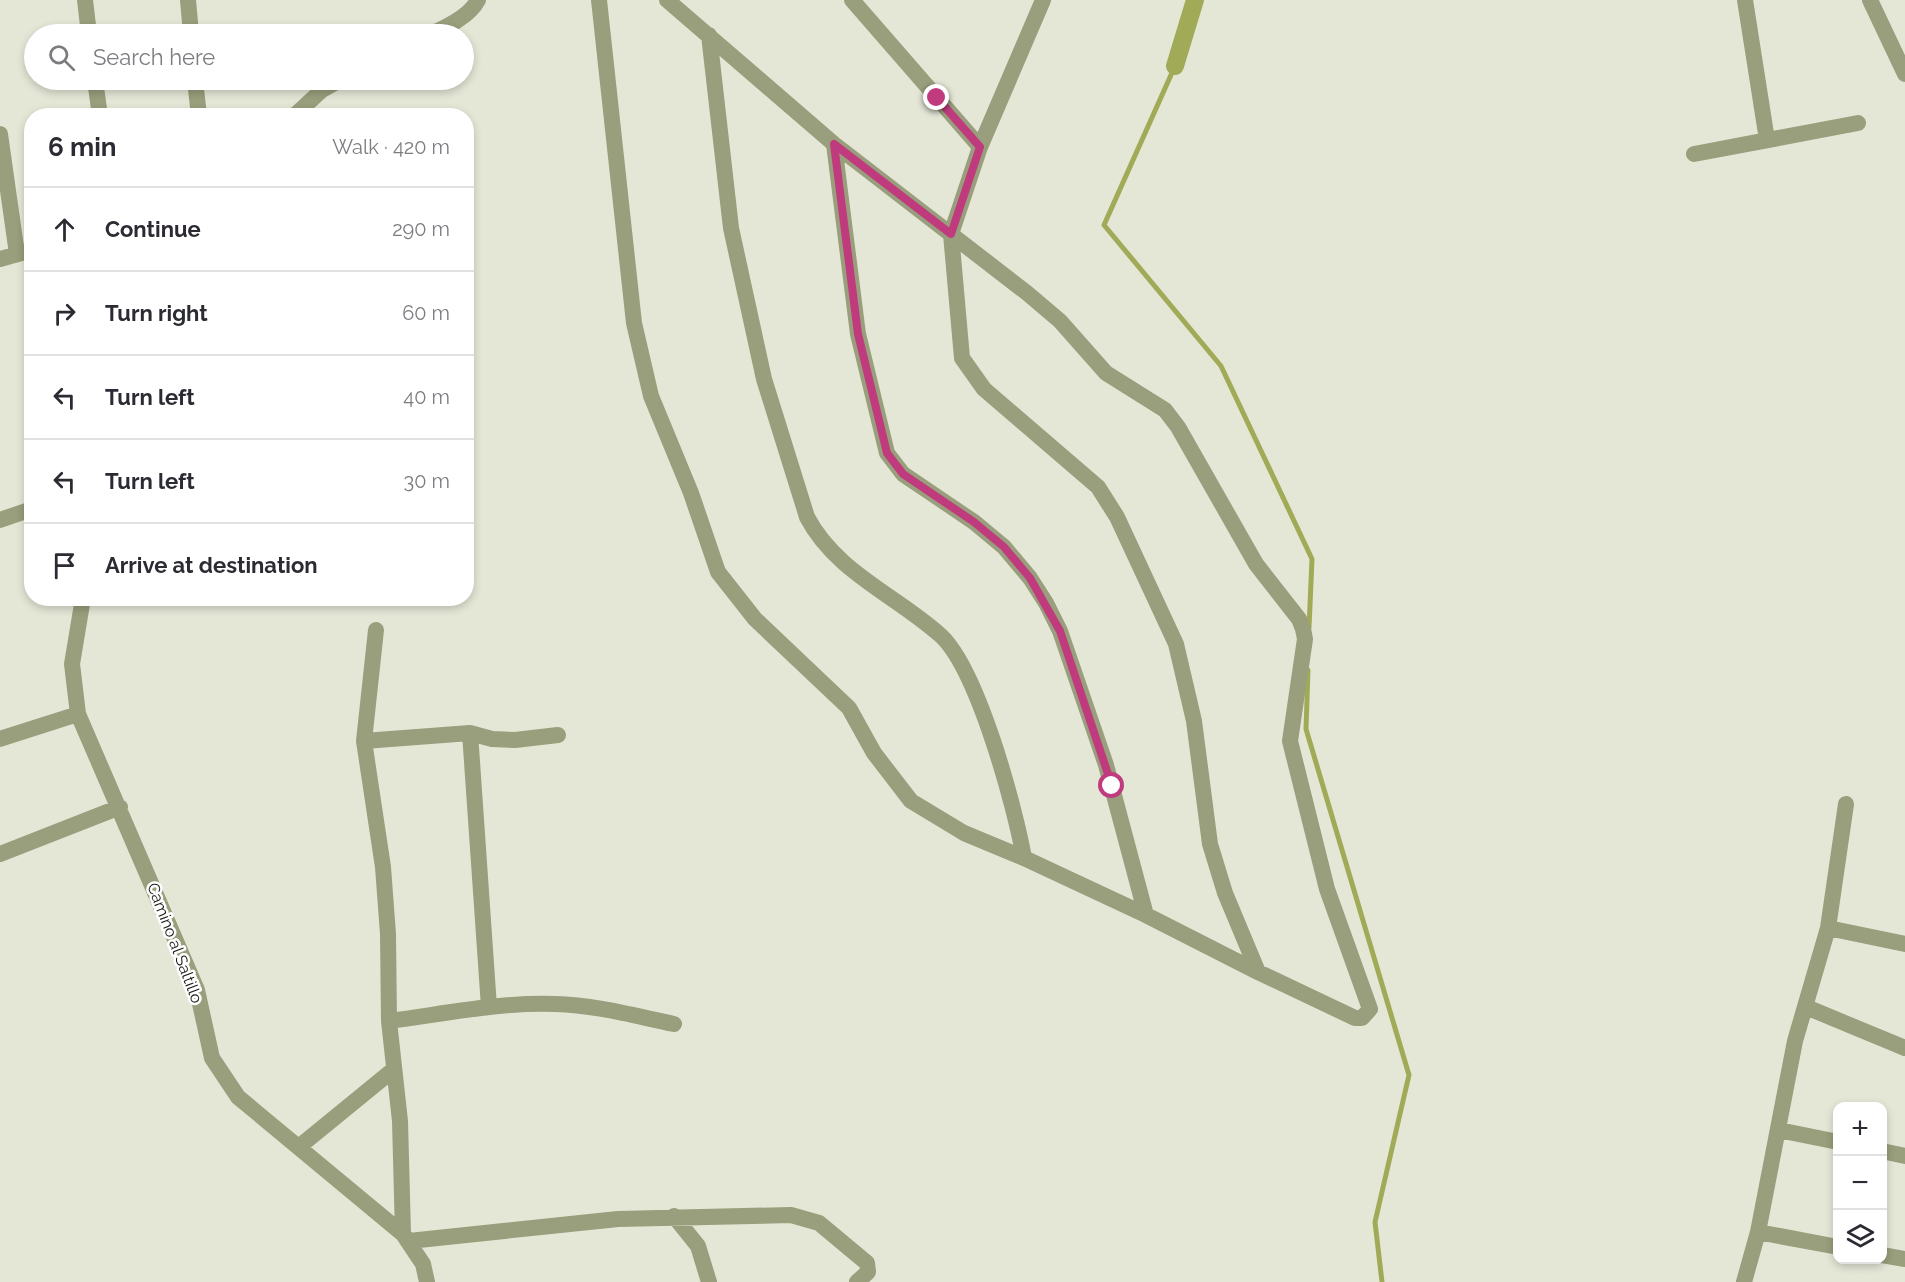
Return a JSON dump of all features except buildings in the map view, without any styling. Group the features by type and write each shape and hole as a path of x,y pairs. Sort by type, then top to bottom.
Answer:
{"street":[{"path":"85,0 88,24"},
{"path":"188,0 190,24"},
{"path":"599,0 634,323 651,396 691,493 718,572 755,619 849,708 874,753 911,801 963,833 1024,858 1355,1018 1362,1018 1370,1009 1327,889 1290,741 1305,639 1299,620 1256,564 1171,417 1165,410 1106,373 1060,321 834,144 667,0"},
{"path":"852,0 980,147"},
{"path":"1043,0 980,147 951,234 962,358 984,389 1098,487 1117,517 1176,644 1194,721 1210,844 1225,893 1258,972"},
{"path":"1745,0 1767,140"},
{"path":"1870,0 1905,74"},
{"path":"451,24 476,4"},
{"path":"709,36 730,228 764,379 807,517 816,534 833,555 941,635 960,661 977,697 1003,775 1019,829 1024,858"},
{"path":"96,90 99,108"},
{"path":"196,90 198,108"},
{"path":"303,108 322,90"},
{"path":"1694,154 1858,123"},
{"path":"0,134 24,252 0,259"},
{"path":"834,144 858,334 887,453 903,474 974,522 1004,547 1030,578 1046,603 1060,631 1106,765 1146,915"},
{"path":"0,520 24,512"},
{"name":"Camino al Saltillo","path":"82,606 72,664 78,714 197,990 212,1058 238,1097 300,1146 406,1238 423,1264 427,1282"},
{"path":"376,630 364,741 383,867 388,934 389,1021 400,1121 406,1238 618,1219 791,1215 819,1223 867,1263 868,1272 857,1282"},
{"path":"0,739 78,714"},
{"path":"364,741 470,733 492,739 515,740 558,735"},
{"path":"470,733 489,1007"},
{"path":"1744,1282 1758,1232 1779,1130 1786,1080 1828,928 1846,804"},
{"path":"0,854 120,807"},
{"path":"1828,928 1905,944"},
{"path":"389,1021 489,1007 554,1004 593,1007 674,1024"},
{"path":"1806,1006 1905,1048"},
{"path":"300,1146 393,1070"},
{"path":"1779,1130 1833,1141"},
{"path":"1887,1152 1905,1156"},
{"path":"674,1216 698,1246 706,1264 709,1282"},
{"path":"1758,1232 1833,1246"},
{"path":"1887,1256 1905,1259"}],"waterway":[{"path":"1175,66 1195,0"},
{"path":"1175,66 1104,225 1221,366 1312,559 1309,628"},
{"path":"1308,670 1306,729 1409,1075 1375,1222 1382,1282"}],"route":[{"path":"937,98 980,147 951,234 834,144 858,334 887,453 903,474 974,522 1004,547 1030,578 1060,631 1112,786"}]}
